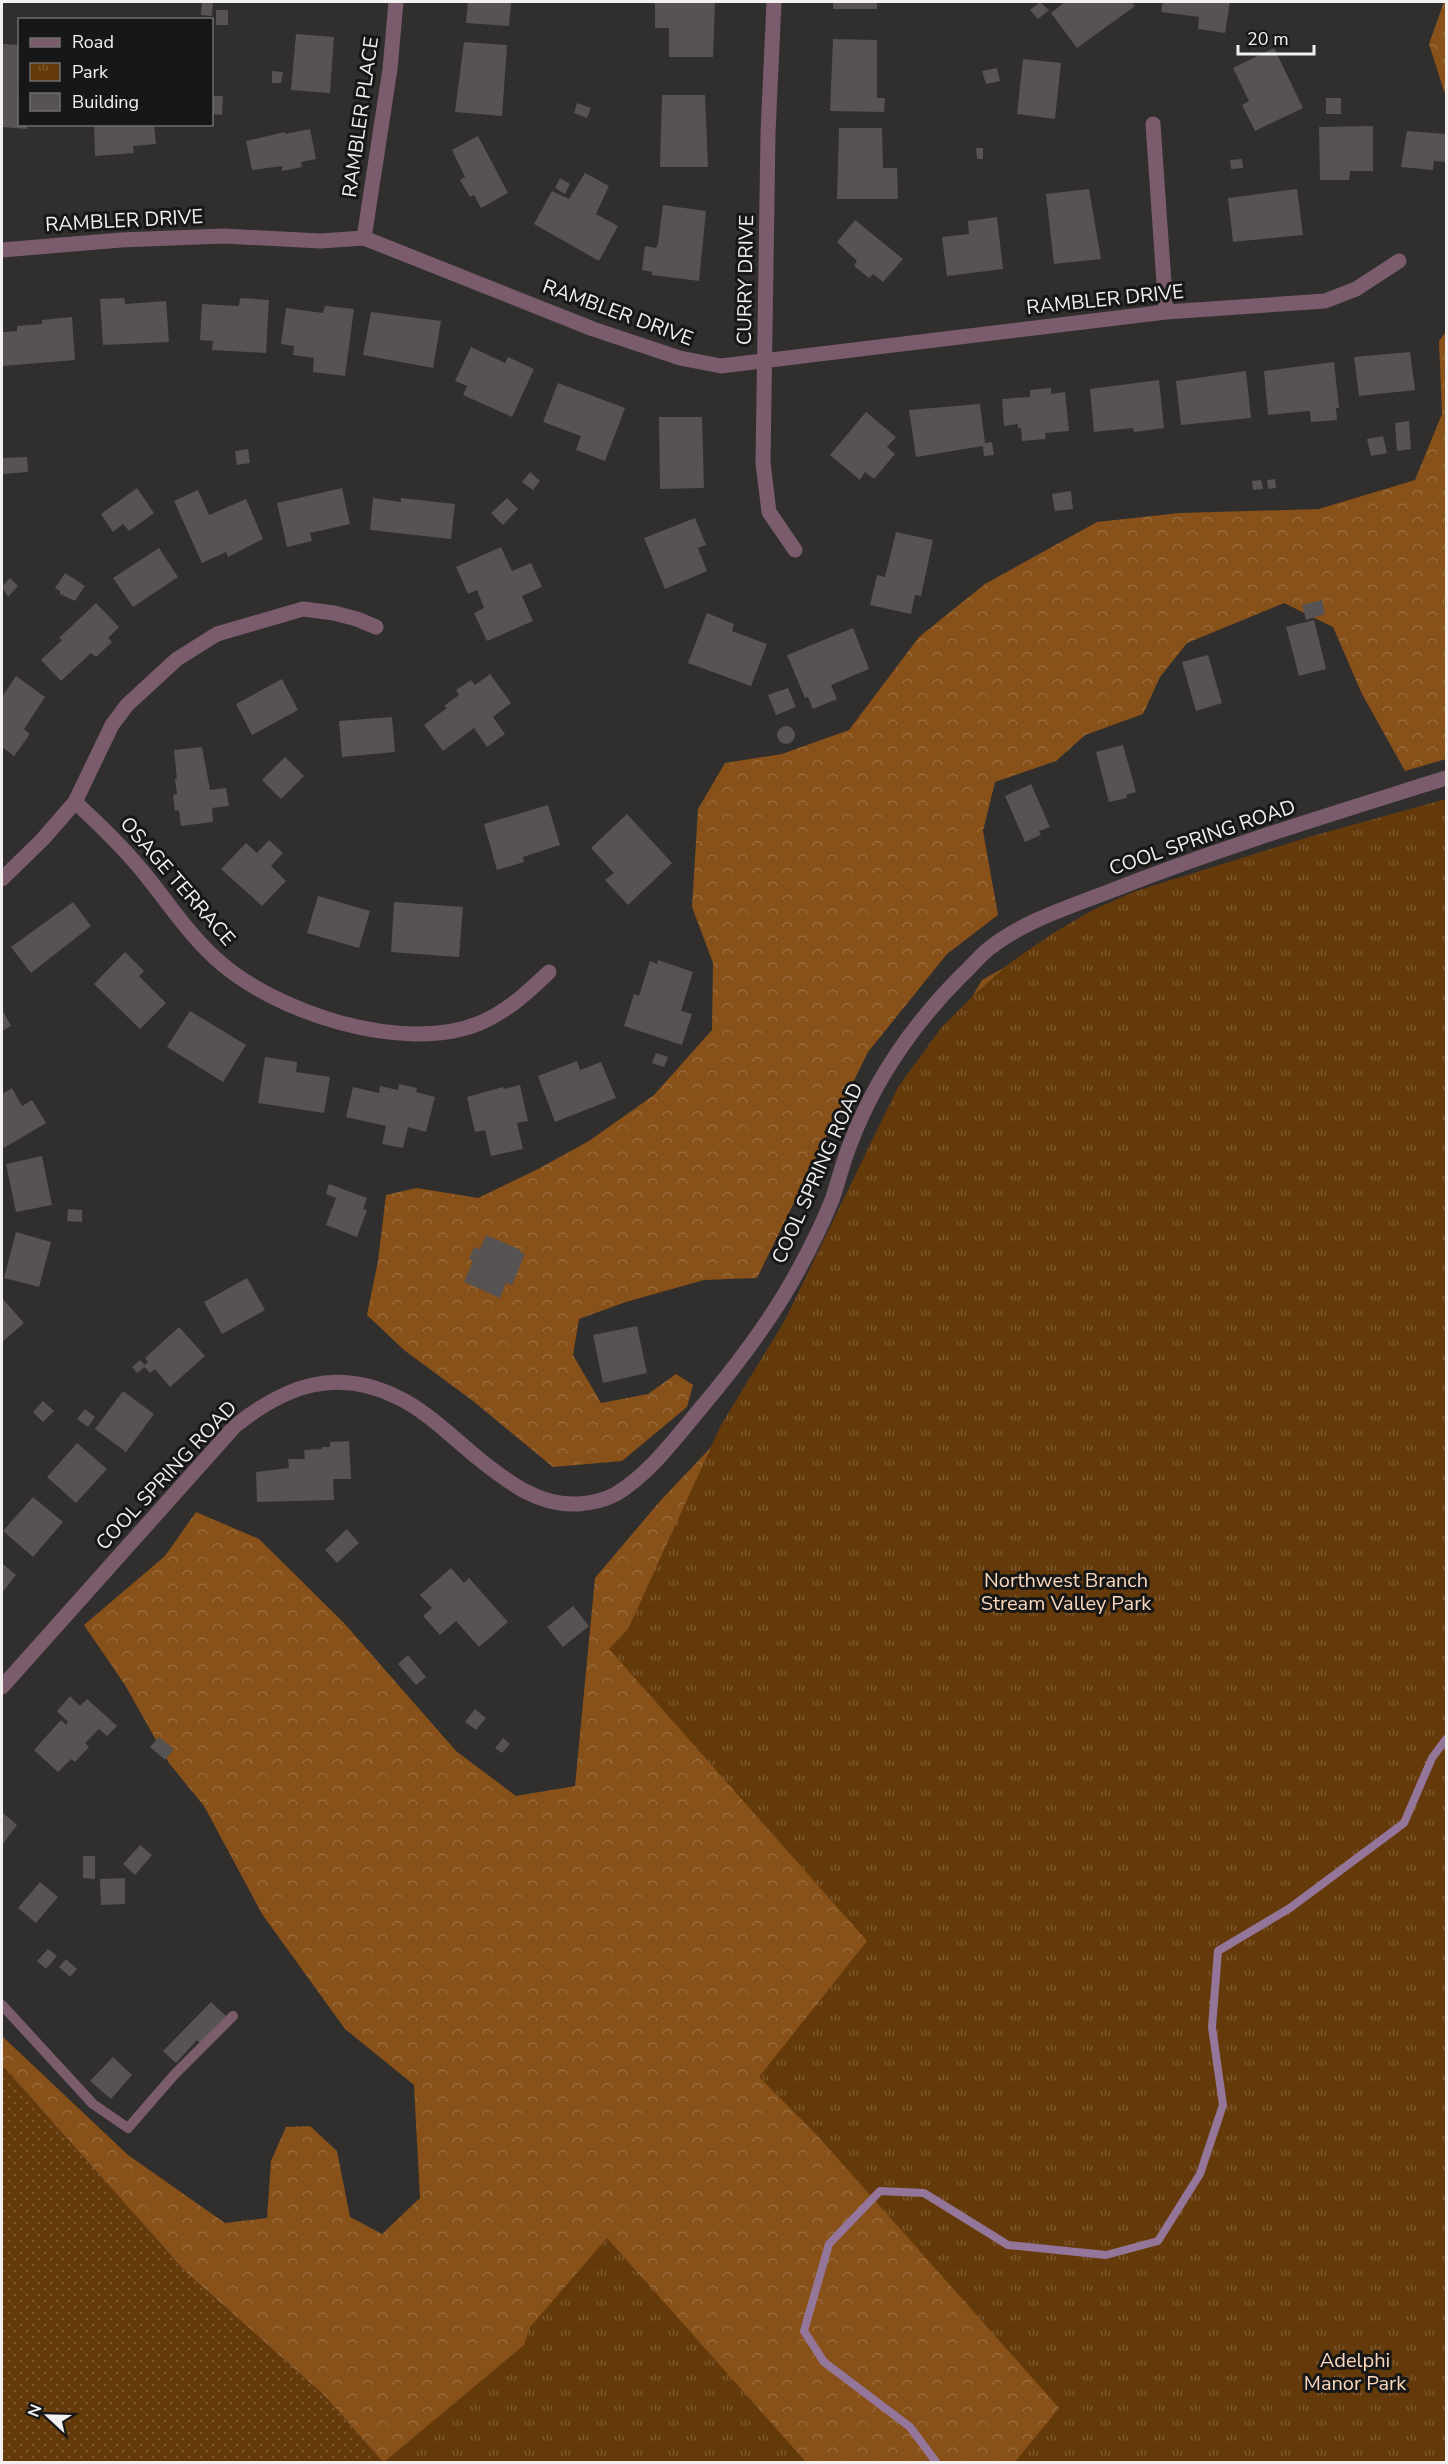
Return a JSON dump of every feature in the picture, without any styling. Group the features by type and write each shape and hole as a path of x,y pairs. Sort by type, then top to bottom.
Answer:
{"street":[{"name":"RAMBLER PLACE","path":"364,238 390,69 396,2"},
{"name":"CURRY DRIVE","path":"774,2 768,133 763,464 769,512 795,550"},
{"path":"1153,124 1166,312"},
{"name":"RAMBLER DRIVE","path":"2,250 122,240 224,236 320,241 364,238 593,329 670,355 721,366 1166,312 1325,301 1356,289 1399,261"},
{"path":"2,879 43,839 75,802 112,725 127,705 177,659 217,634 303,609 346,616 376,627"},
{"name":"COOL SPRING ROAD","path":"2,1687 235,1426 261,1406 284,1394 309,1386 332,1382 354,1383 398,1397 512,1484 546,1500 578,1504 613,1496 639,1478 673,1442 729,1375 775,1310 802,1264 831,1202 849,1145 877,1087 902,1044 951,987 991,947 1036,920 1139,880 1313,820 1446,778"},
{"name":"OSAGE TERRACE","path":"75,802 119,844 214,957 267,993 317,1016 372,1029 405,1033 459,1029 479,1024 503,1012 549,972"}],"lane":[{"path":"2,2005 93,2104 128,2128 174,2075 233,2016"}],"green space":[{"path":"1444,2 1446,2 1446,97 1429,44"},
{"path":"1446,332 1446,759 1405,771 1362,694 1333,627 1284,603 1187,643 1160,677 1143,714 1085,735 1056,761 995,782 983,831 998,915 947,954 868,1052 757,1278 704,1280 626,1302 579,1319 573,1355 601,1403 648,1394 676,1374 693,1385 687,1407 622,1461 553,1467 473,1401 404,1350 367,1315 378,1261 386,1195 417,1188 478,1198 538,1169 589,1141 654,1095 712,1030 713,963 692,907 698,809 725,763 782,754 849,730 919,637 985,584 1097,522 1180,513 1319,509 1415,480 1442,414 1439,341"},
{"name":"Northwest Branch Stream Valley Park","path":"1446,799 1446,2462 1015,2462 1059,2408 815,2133 759,2077 867,1941 609,1649 628,1629 721,1425 785,1320 898,1087 941,1028 1011,962 1093,910 1133,892 1309,837"},
{"path":"1121,903 1215,2462 383,2462 324,2395 185,2271 2,2065 2,2036 128,2155 225,2223 267,2218 271,2161 286,2127 310,2126 337,2151 350,2217 382,2234 420,2198 414,2085 345,2029 262,1914 204,1806 169,1763 125,1685 84,1625 165,1556 196,1512 259,1539 344,1623 456,1751 516,1796 575,1786 595,1578 661,1500 735,1422 910,1102 982,980"},
{"path":"2,2065 185,2271 324,2395 383,2462 2,2462"},
{"path":"607,2238 806,2462 384,2462 524,2345 530,2327"}],"building":[{"path":"202,2 213,2 212,16 201,15"},
{"path":"468,2 511,2 509,26 466,23"},
{"path":"715,2 713,57 669,57 669,28 655,28 655,3"},
{"path":"833,2 877,2 877,9 833,9"},
{"path":"1040,2 1049,10 1038,19 1030,10"},
{"path":"1065,2 1131,2 1135,6 1077,48 1051,13"},
{"path":"1163,2 1230,2 1225,33 1198,29 1199,17 1161,12"},
{"path":"216,10 228,10 228,25 216,25"},
{"path":"296,34 334,37 330,93 291,90"},
{"path":"833,39 877,40 877,98 885,98 884,112 830,111"},
{"path":"464,42 507,45 502,116 455,112"},
{"path":"2,44 18,45 18,126 27,126 27,129 2,127"},
{"path":"1274,48 1303,108 1255,131 1242,105 1249,101 1233,68"},
{"path":"1023,59 1061,63 1055,119 1017,114"},
{"path":"997,68 1000,81 986,84 982,71"},
{"path":"272,71 283,72 281,83 272,83"},
{"path":"662,95 705,95 708,167 660,167"},
{"path":"213,96 223,96 222,115 213,114"},
{"path":"1326,98 1341,98 1341,114 1326,114"},
{"path":"577,103 591,108 587,118 574,113"},
{"path":"94,126 154,126 156,144 133,146 134,153 95,156"},
{"path":"1373,126 1373,171 1350,171 1349,180 1320,180 1319,127"},
{"path":"839,128 882,128 883,168 897,168 898,199 837,199"},
{"path":"310,129 316,159 301,162 302,167 282,171 282,166 252,170 246,141"},
{"path":"1407,131 1446,134 1446,162 1434,161 1433,170 1401,167"},
{"path":"478,136 508,193 481,208 474,195 470,197 460,180 465,177 452,150"},
{"path":"976,148 983,148 983,159 977,159"},
{"path":"1242,159 1243,168 1231,169 1230,160"},
{"path":"585,173 609,186 596,214 618,226 599,261 534,224 552,191 569,199"},
{"path":"560,178 570,184 565,194 555,188"},
{"path":"1089,189 1101,259 1054,264 1046,194"},
{"path":"1297,189 1303,235 1233,242 1228,198"},
{"path":"663,205 706,211 699,281 652,275 652,272 642,270 645,246 656,248 658,244"},
{"path":"997,217 1003,269 947,276 942,237 969,234 968,221"},
{"path":"855,220 903,259 883,282 873,274 869,278 854,266 857,261 837,242"},
{"path":"124,298 125,304 166,301 169,342 103,345 100,299"},
{"path":"240,298 269,300 266,353 212,350 213,341 200,340 202,304 239,306"},
{"path":"325,306 354,309 345,376 313,372 314,358 293,355 294,346 281,344 286,308 323,313"},
{"path":"371,312 441,321 433,368 363,355"},
{"path":"72,317 75,360 2,366 2,332 17,331 17,326 42,324 42,320"},
{"path":"471,347 505,363 508,357 534,369 512,417 463,395 467,386 455,381"},
{"path":"1410,352 1415,390 1359,396 1354,357"},
{"path":"1334,362 1339,408 1336,408 1337,420 1311,422 1310,411 1268,415 1264,371"},
{"path":"1246,371 1251,418 1181,425 1176,381"},
{"path":"1159,380 1164,428 1134,432 1133,428 1094,432 1090,389"},
{"path":"558,383 625,408 605,461 576,450 581,436 543,422"},
{"path":"1051,388 1051,394 1065,392 1069,431 1045,433 1046,439 1022,441 1021,428 1018,428 1018,424 1004,426 1002,399 1030,397 1030,390"},
{"path":"980,404 985,443 992,442 994,455 984,456 983,446 916,457 909,410"},
{"path":"866,412 896,437 887,447 895,454 874,479 865,472 860,480 830,455"},
{"path":"659,417 702,417 704,488 660,489"},
{"path":"1409,421 1411,449 1397,451 1395,423"},
{"path":"1383,436 1387,453 1371,456 1367,439"},
{"path":"248,449 250,463 237,465 235,451"},
{"path":"27,457 28,472 2,474 2,458"},
{"path":"530,472 540,481 533,490 522,482"},
{"path":"1275,479 1276,488 1268,489 1267,480"},
{"path":"1261,480 1263,489 1253,490 1252,481"},
{"path":"137,488 154,513 129,531 123,524 113,532 101,514"},
{"path":"342,488 350,524 310,533 312,541 287,547 277,503"},
{"path":"198,490 209,515 246,499 263,539 228,557 226,552 202,563 174,501"},
{"path":"1071,491 1073,509 1055,511 1052,494"},
{"path":"373,498 401,502 401,498 455,504 451,539 370,530"},
{"path":"507,498 518,509 503,525 491,513"},
{"path":"695,518 706,545 698,548 707,571 665,589 644,538"},
{"path":"896,532 933,540 921,596 915,595 911,614 870,605 877,575 885,577"},
{"path":"501,547 512,571 531,563 542,587 522,596 533,621 487,641 474,613 484,608 477,590 468,594 456,567"},
{"path":"159,548 178,577 133,607 113,578"},
{"path":"65,573 85,586 75,601 60,594 60,591 55,588"},
{"path":"10,578 18,586 8,597 2,587"},
{"path":"1322,600 1325,614 1306,620 1302,605"},
{"path":"96,603 119,627 108,638 112,642 96,657 91,653 61,681 41,660 62,640 59,638"},
{"path":"707,613 734,624 732,631 767,644 751,686 688,663"},
{"path":"1314,620 1326,669 1299,676 1286,627"},
{"path":"853,628 869,669 831,685 837,699 813,709 808,697 805,698 787,655"},
{"path":"1208,655 1222,703 1196,711 1182,662"},
{"path":"490,674 511,703 493,717 505,734 487,747 474,728 443,751 424,725 447,708 444,706 459,695 456,690 471,680 475,685"},
{"path":"16,676 45,697 24,729 30,734 14,756 2,747 2,697"},
{"path":"282,679 298,710 252,735 236,704"},
{"path":"788,688 796,707 776,715 768,695"},
{"path":"392,717 395,752 342,757 339,721"},
{"path":"786,726 794,731 795,735 790,743 786,744 778,739 777,735 782,727"},
{"path":"1123,745 1136,792 1126,795 1127,798 1109,802 1096,752"},
{"path":"202,747 210,790 226,788 229,806 212,808 213,822 181,826 179,810 175,811 173,795 177,794 174,750"},
{"path":"285,757 304,776 281,799 262,780"},
{"path":"1031,784 1050,827 1039,831 1041,835 1025,842 1005,796"},
{"path":"548,805 560,845 523,857 524,862 497,870 484,824"},
{"path":"627,814 672,863 628,905 605,880 614,873 591,848"},
{"path":"269,840 283,853 271,866 286,881 262,906 221,869 246,843 257,853"},
{"path":"318,896 370,911 359,948 307,933"},
{"path":"73,902 91,926 31,973 11,947"},
{"path":"394,902 463,907 459,957 391,952"},
{"path":"125,952 144,971 139,976 166,1003 140,1029 94,984"},
{"path":"658,960 693,972 681,1011 692,1014 682,1045 624,1026 634,994 639,996 650,961 657,964"},
{"path":"2,1009 11,1026 2,1031"},
{"path":"190,1011 246,1045 223,1082 167,1047"},
{"path":"656,1053 668,1057 664,1067 652,1063"},
{"path":"265,1057 297,1062 296,1072 330,1077 324,1113 258,1103"},
{"path":"577,1061 580,1070 601,1062 616,1098 555,1122 538,1076"},
{"path":"399,1084 417,1088 416,1092 435,1097 426,1132 408,1127 403,1148 382,1144 386,1126 346,1117 353,1087 379,1093 380,1086 398,1090"},
{"path":"520,1085 528,1121 517,1123 523,1149 491,1156 485,1130 475,1132 467,1097 503,1087 504,1089"},
{"path":"12,1088 22,1106 32,1100 46,1123 4,1148 2,1144 2,1094"},
{"path":"42,1156 52,1205 16,1212 6,1164"},
{"path":"329,1184 367,1198 363,1209 367,1210 357,1237 326,1225 336,1198 326,1194"},
{"path":"68,1209 82,1210 82,1222 67,1221"},
{"path":"16,1232 51,1242 39,1287 4,1278"},
{"path":"486,1235 521,1250 520,1252 525,1254 512,1285 506,1283 500,1298 464,1282 473,1261 469,1259 474,1247 480,1249"},
{"path":"247,1278 265,1310 222,1334 204,1302"},
{"path":"2,1298 24,1323 2,1342"},
{"path":"637,1326 647,1373 603,1383 593,1335"},
{"path":"179,1327 205,1356 170,1387 155,1369 150,1373 145,1367 137,1373 132,1367 140,1360 145,1365 148,1362 145,1358"},
{"path":"123,1391 154,1414 126,1452 95,1429"},
{"path":"43,1401 54,1411 43,1422 33,1412"},
{"path":"85,1409 95,1417 88,1427 77,1419"},
{"path":"349,1441 351,1479 333,1479 334,1500 257,1502 256,1472 289,1468 288,1459 305,1459 304,1450 330,1447 330,1442"},
{"path":"77,1443 107,1469 76,1503 47,1477"},
{"path":"33,1497 63,1522 33,1557 3,1531"},
{"path":"347,1529 359,1543 337,1563 325,1550"},
{"path":"2,1563 16,1575 2,1593"},
{"path":"451,1568 464,1583 469,1578 508,1622 479,1647 456,1621 440,1635 423,1616 432,1608 420,1595"},
{"path":"573,1606 589,1626 563,1647 547,1627"},
{"path":"408,1655 426,1677 416,1685 398,1664"},
{"path":"70,1696 80,1706 87,1699 117,1726 107,1736 99,1729 85,1743 89,1747 75,1762 71,1759 58,1772 34,1750 61,1720 66,1725 68,1722 57,1711"},
{"path":"475,1709 486,1718 476,1730 465,1722"},
{"path":"159,1737 174,1749 165,1760 150,1747"},
{"path":"503,1738 510,1744 502,1753 495,1748"},
{"path":"2,1812 17,1825 2,1845"},
{"path":"140,1845 152,1855 135,1875 123,1864"},
{"path":"83,1856 95,1856 95,1879 83,1878"},
{"path":"125,1878 125,1904 101,1905 100,1879"},
{"path":"40,1882 58,1897 36,1923 18,1908"},
{"path":"48,1949 57,1956 46,1969 37,1961"},
{"path":"66,1959 77,1969 70,1977 59,1967"},
{"path":"211,2002 226,2016 200,2043 197,2040 176,2063 163,2051"},
{"path":"113,2057 132,2075 111,2099 90,2081"}],"waterway":[{"path":"936,2462 910,2427 824,2362 804,2331 829,2244 880,2191 924,2193 1008,2245 1106,2255 1158,2241 1200,2174 1223,2105 1212,2027 1218,1951 1290,1908 1404,1823 1432,1758 1446,1739"}],"park label":[{"name":"Adelphi Manor Park","path":"1355,2372"}]}
